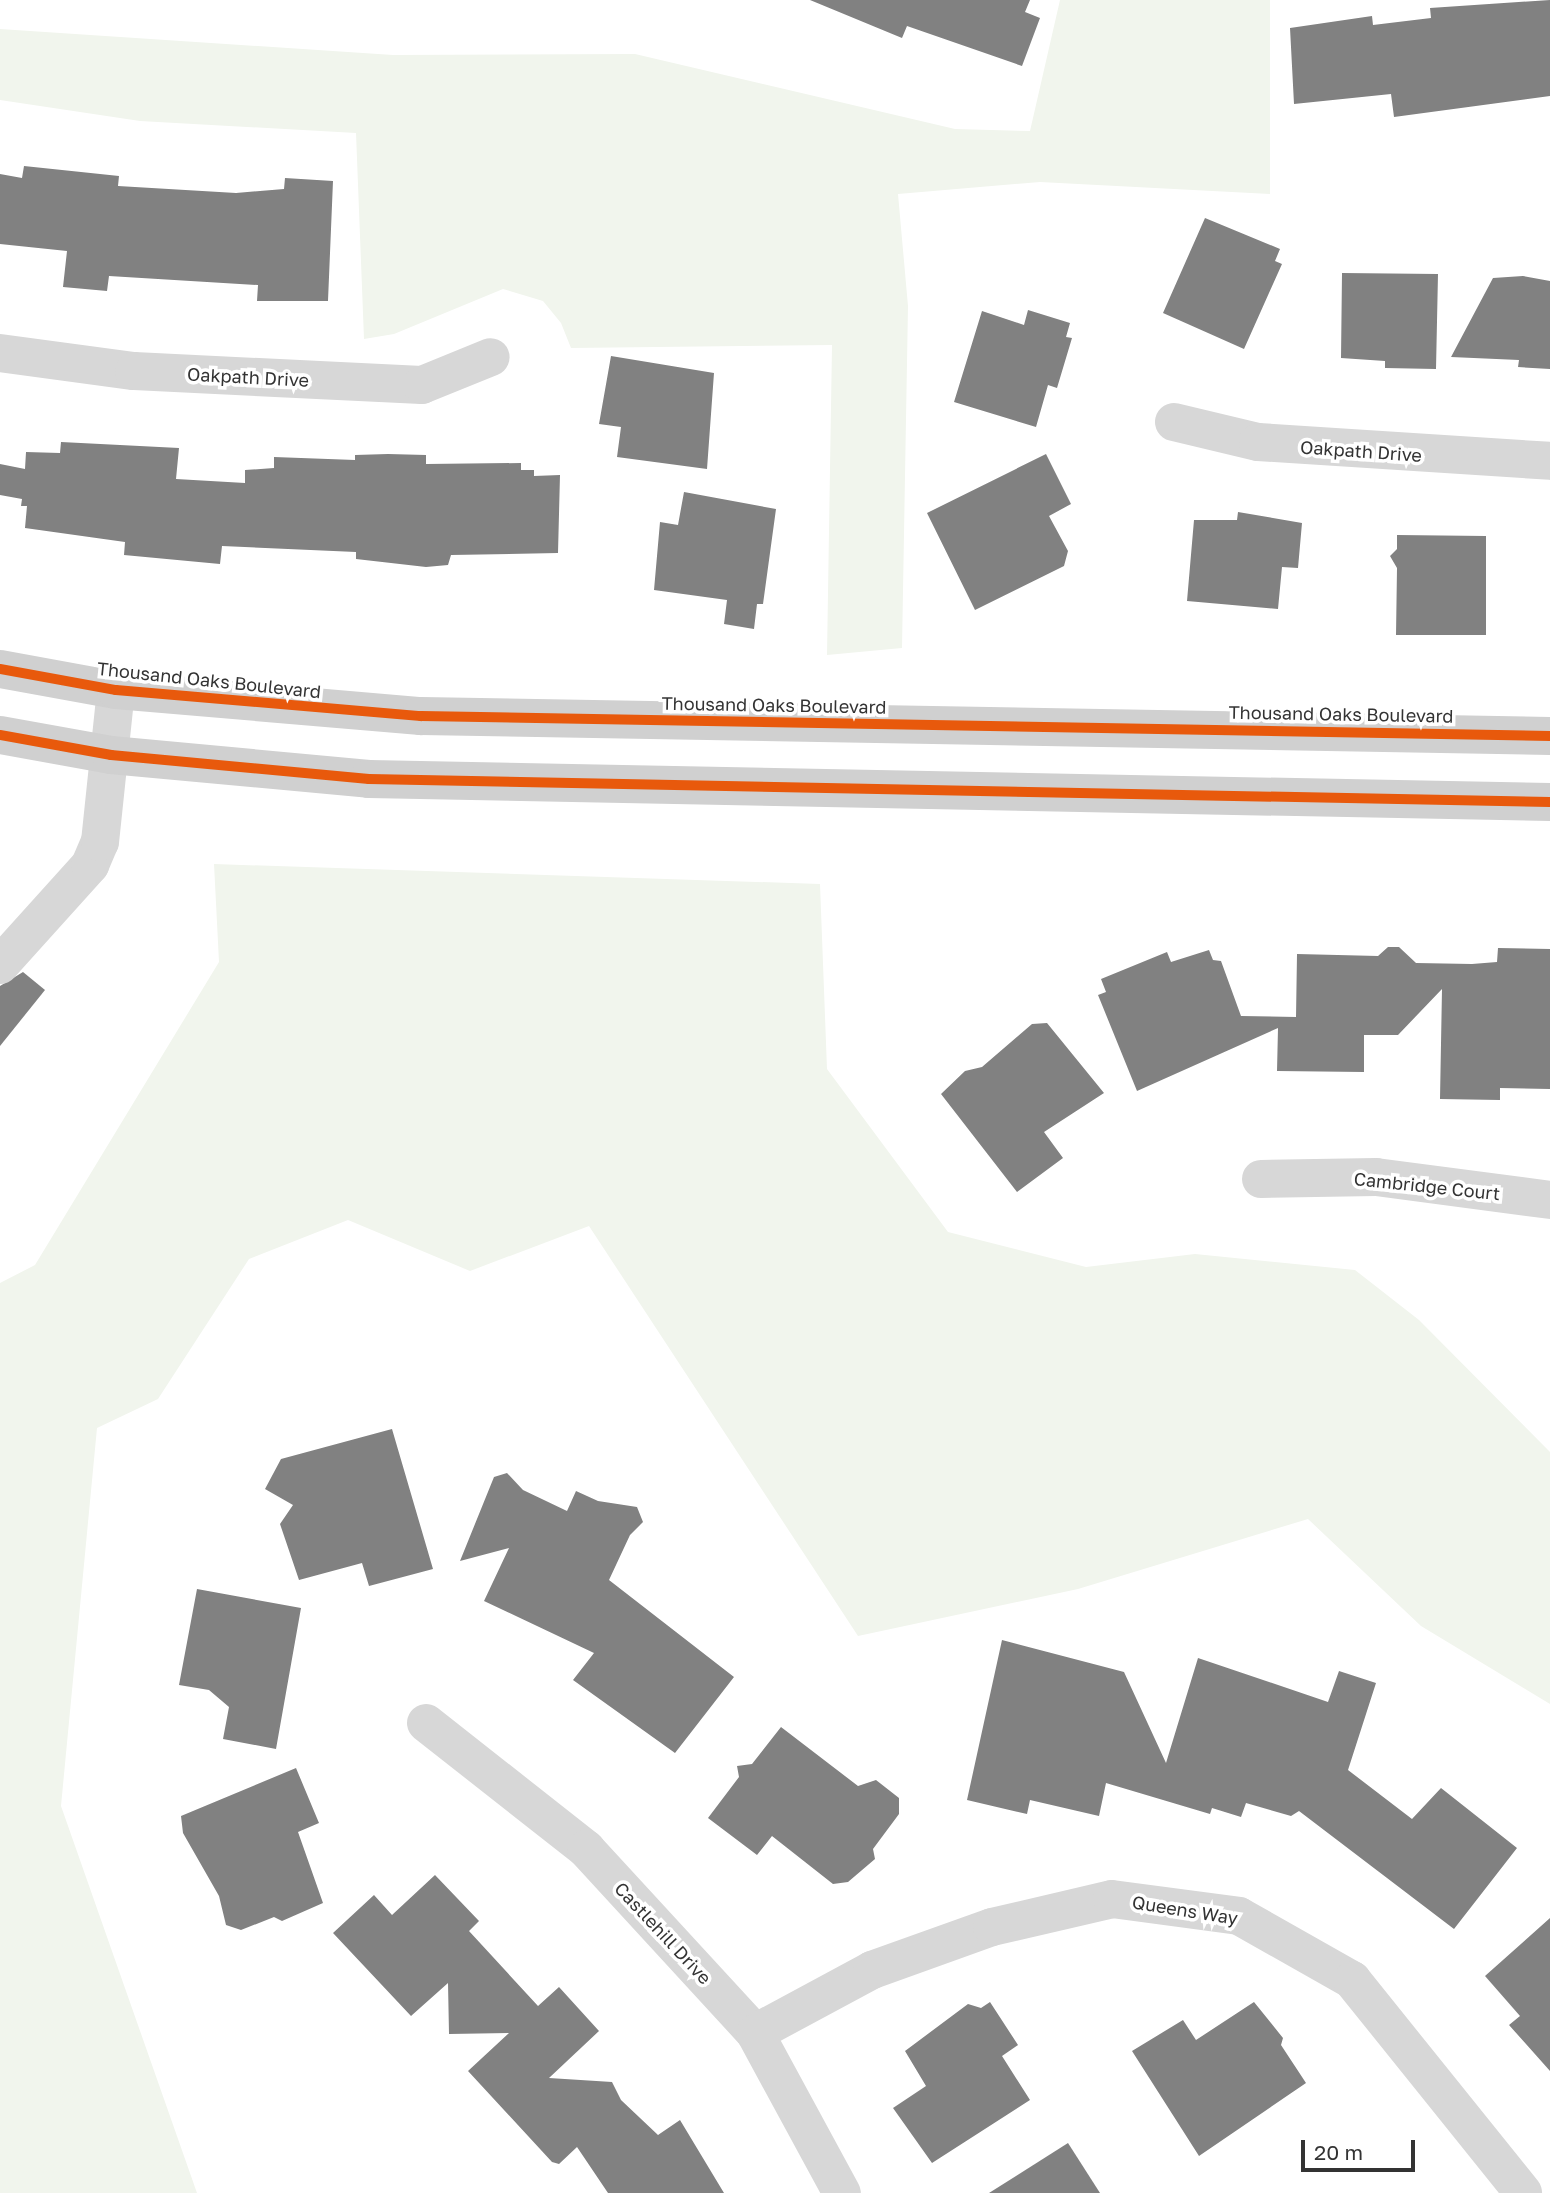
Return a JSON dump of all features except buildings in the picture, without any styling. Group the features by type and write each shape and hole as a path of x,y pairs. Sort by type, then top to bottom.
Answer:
{"main road":[{"name":"Thousand Oaks Boulevard","path":"0,669 117,690 421,716 1550,736"},
{"path":"0,735 111,754 293,773 485,783 1550,802"}],"street":[{"name":"Oakpath Drive","path":"0,353 134,371 422,385 491,357"},
{"name":"Oakpath Drive","path":"1174,422 1258,442 1550,461"},
{"path":"0,965 89,864 100,842 117,690"},
{"name":"Cambridge Court","path":"1261,1180 1376,1177 1550,1200"},
{"name":"Castlehill Drive","path":"426,1723 586,1849 755,2033 842,2193"},
{"name":"Queens Way","path":"755,2033 872,1970 992,1927 1112,1899 1239,1916 1352,1980 1523,2193"}],"shaded area":[{"path":"1060,0 1270,0 1270,194 1040,182 898,194 908,306 902,648 827,655 832,345 571,348 561,323 543,301 503,289 394,334 364,339 356,133 140,121 0,100 0,29 393,55 635,54 955,129 1030,131"},
{"path":"214,864 820,884 827,1069 948,1232 1086,1267 1195,1254 1355,1270 1419,1320 1550,1452 1550,1704 1421,1626 1308,1519 1078,1589 858,1636 589,1226 470,1271 348,1220 249,1259 158,1399 97,1428 61,1806 197,2193 0,2193 0,1283 35,1265 219,962"}],"cycle path":[{"path":"0,669 116,690 421,716 1550,736"},
{"path":"0,735 111,755 369,779 1550,802"}]}
